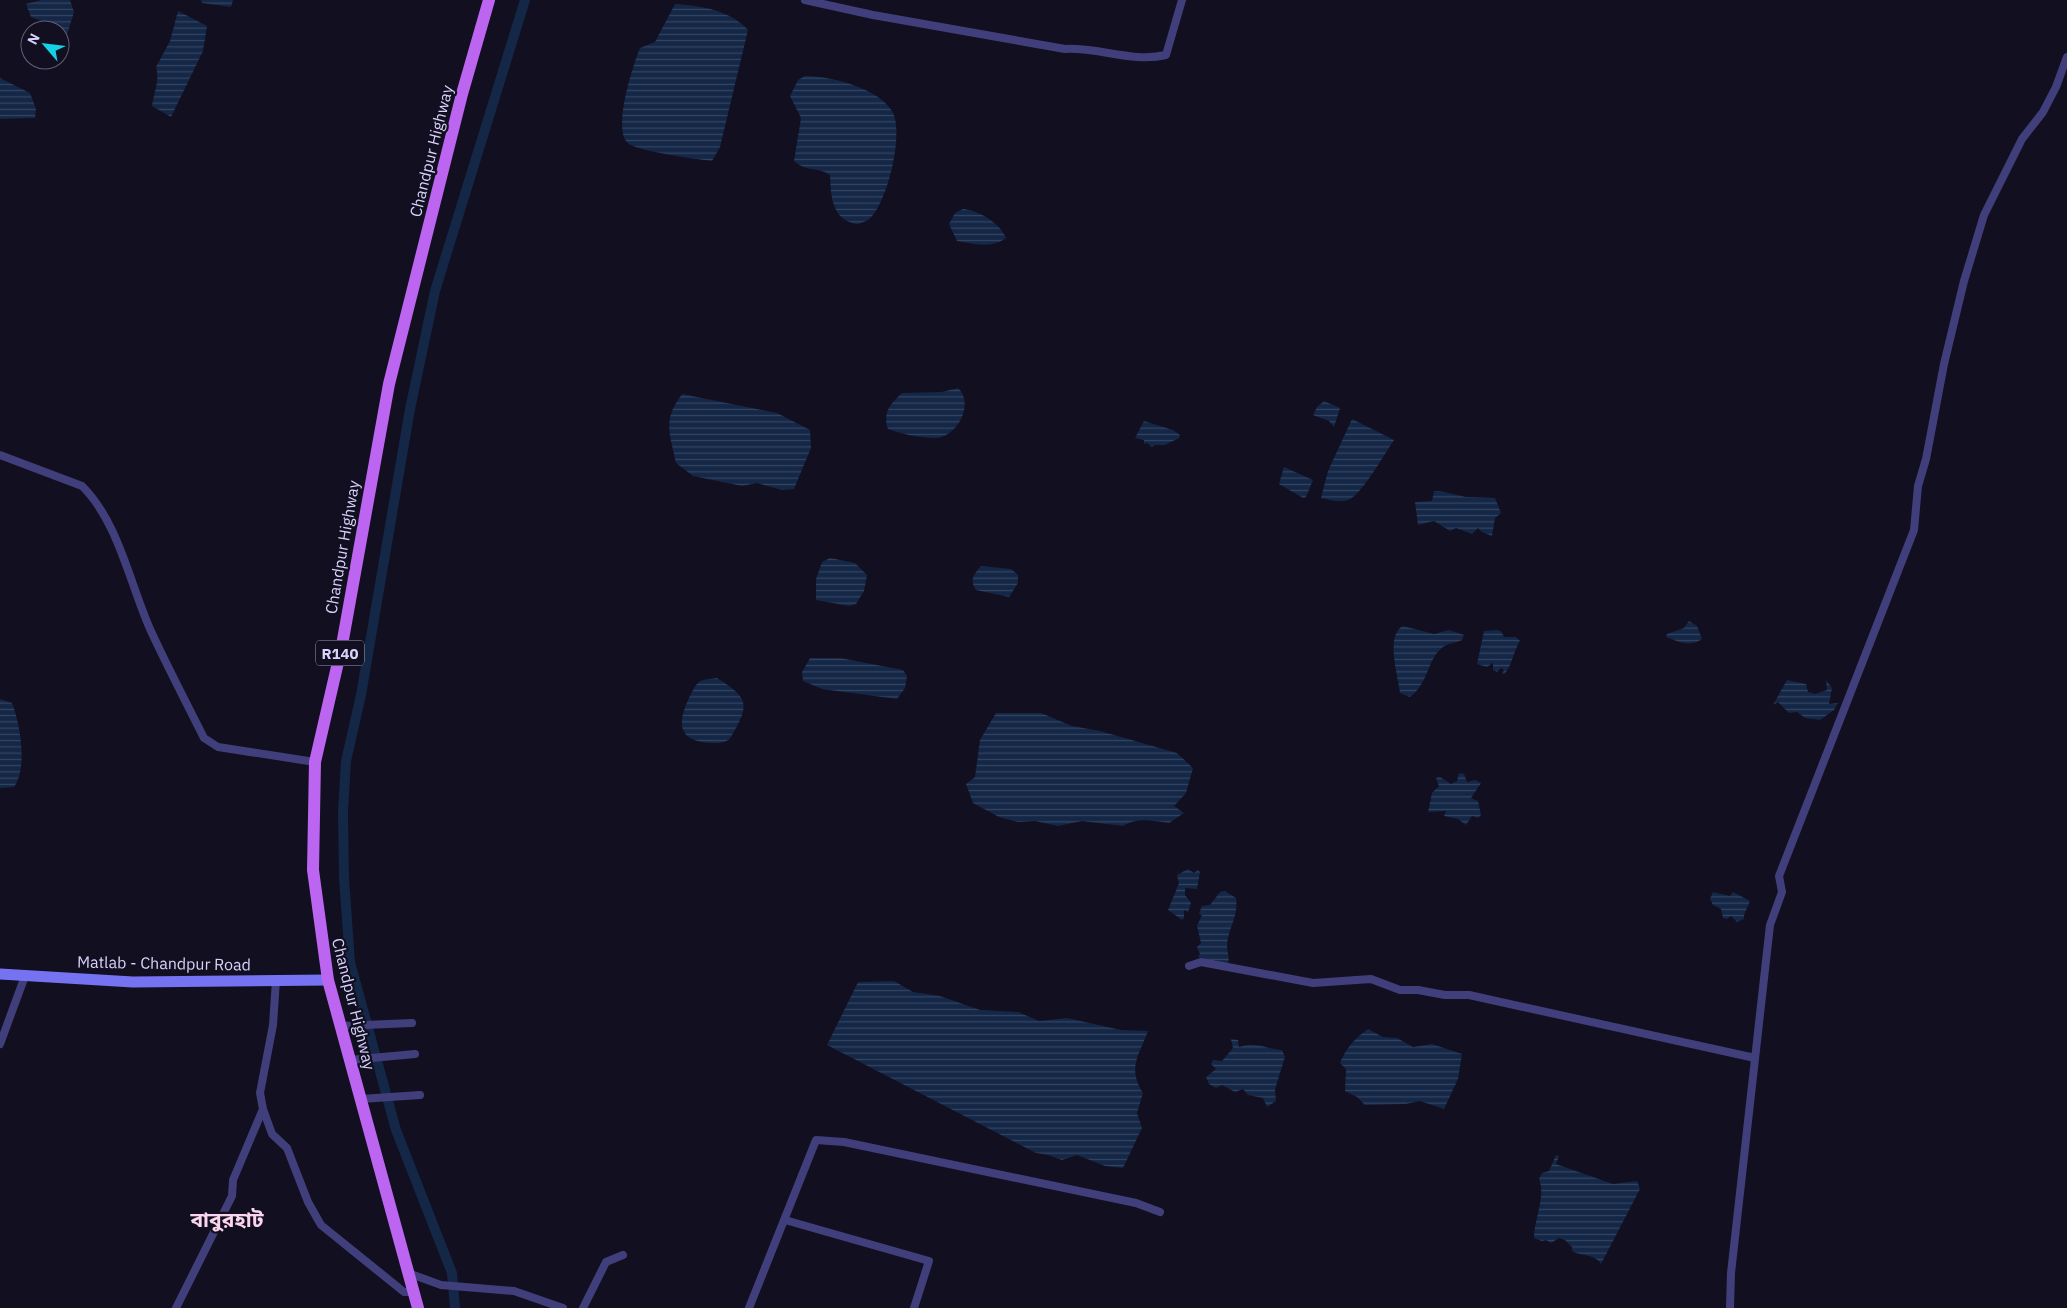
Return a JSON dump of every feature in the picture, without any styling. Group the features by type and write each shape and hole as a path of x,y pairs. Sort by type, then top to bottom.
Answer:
{"main road":[{"name":"Chandpur Highway","path":"418,1308 328,980 313,870 315,762 342,645 389,384 462,94 489,0"},
{"name":"Matlab - Chandpur Road","path":"0,974 133,982 328,980"}],"street":[{"path":"805,0 873,15 1055,47 1083,48 1150,59 1166,55 1182,0"},
{"path":"1730,1308 1731,1273 1770,925 1782,892 1779,876 1914,530 1918,486 1926,459 1944,364 1964,281 1988,208 2022,139 2043,112 2056,87 2067,57"},
{"path":"0,455 82,486 92,496 106,518 150,629 204,738 218,747 315,762"},
{"path":"1189,966 1201,962 1313,983 1372,979 1400,990 1418,990 1445,995 1469,995 1755,1058"},
{"path":"0,1044 25,976"},
{"path":"276,980 273,1025 260,1093 263,1109 272,1134 287,1148 308,1202 321,1225 404,1292 413,1292"},
{"path":"341,1026 412,1023"},
{"path":"350,1060 415,1054"},
{"path":"361,1100 420,1095"},
{"path":"176,1308 232,1196 233,1180 263,1109"},
{"path":"749,1308 816,1140 844,1142 1136,1203 1160,1212"},
{"path":"785,1220 929,1261 914,1308"},
{"path":"583,1308 606,1262 623,1255"},
{"path":"408,1273 441,1285 514,1291 563,1308"}],"water":[{"path":"41,0 70,0 74,12 70,25 70,20 39,20 31,17 26,4"},
{"path":"201,0 233,0 231,7 202,3"},
{"path":"675,4 714,10 733,18 748,30 720,147 712,161 645,150 629,144 624,137 622,126 625,98 640,48 655,42"},
{"path":"178,11 207,26 203,51 171,117 152,106 157,81 156,67 170,41"},
{"path":"805,76 828,78 853,85 876,96 892,111 896,134 892,168 882,200 868,220 857,224 848,222 837,212 834,206 830,175 804,167 794,161 801,118 790,96 798,80"},
{"path":"0,78 30,93 36,109 35,118 0,119"},
{"path":"963,209 975,212 994,222 1006,238 988,245 957,241 949,224 955,213"},
{"path":"958,388 963,395 964,411 956,426 943,437 929,438 899,433 888,429 886,423 887,413 894,401 902,393 942,392"},
{"path":"682,394 777,413 810,430 811,448 794,489 782,490 757,483 742,486 693,476 676,463 669,427 672,412"},
{"path":"1324,401 1340,408 1334,427 1329,421 1313,415 1317,407"},
{"path":"1352,419 1394,440 1366,483 1353,497 1341,501 1321,498 1328,471"},
{"path":"1144,421 1173,430 1180,435 1179,438 1165,445 1155,445 1152,447 1147,443 1144,444 1144,440 1135,438"},
{"path":"1284,467 1313,480 1306,497 1303,498 1279,484"},
{"path":"1434,491 1466,497 1495,498 1501,513 1495,518 1492,536 1478,528 1472,534 1456,528 1450,531 1434,521 1418,525 1415,502 1432,501"},
{"path":"830,558 855,563 867,575 864,591 856,604 849,606 816,600 816,579 822,562"},
{"path":"981,566 1011,569 1018,575 1018,583 1009,597 976,590 973,577"},
{"path":"1689,621 1697,626 1702,639 1697,642 1688,643 1666,637 1667,634 1684,628"},
{"path":"1403,626 1434,634 1449,630 1464,635 1462,640 1445,646 1438,652 1421,685 1410,697 1400,693 1394,656 1395,638"},
{"path":"1484,631 1501,631 1504,637 1516,637 1520,641 1509,668 1504,674 1502,674 1504,670 1501,668 1497,672 1493,670 1493,663 1487,667 1477,664"},
{"path":"810,658 840,658 903,670 907,676 905,688 897,699 822,689 803,681 802,672"},
{"path":"717,678 735,690 743,702 744,708 738,724 727,741 722,743 702,742 687,736 683,731 682,717 696,685 705,680"},
{"path":"1787,680 1806,684 1808,692 1815,694 1827,690 1826,680 1832,688 1829,704 1838,703 1834,710 1820,720 1805,718 1797,712 1789,713 1778,702 1773,705"},
{"path":"0,699 12,703 20,733 21,769 14,787 0,788"},
{"path":"996,713 1041,713 1072,726 1100,731 1177,753 1193,768 1186,793 1174,806 1184,813 1169,823 1134,821 1123,826 1082,821 1058,826 1035,821 1018,822 999,817 973,803 966,784 975,777 980,740"},
{"path":"1459,773 1464,774 1467,782 1475,780 1481,783 1471,798 1478,801 1481,815 1478,818 1472,816 1466,825 1458,819 1444,816 1446,811 1428,812 1432,793 1439,786 1436,778 1440,777 1451,784 1457,781"},
{"path":"1188,869 1194,873 1198,870 1200,872 1197,889 1185,888 1185,895 1191,903 1188,912 1184,910 1184,918 1182,920 1168,910 1179,883 1177,875"},
{"path":"1225,891 1236,898 1237,904 1227,945 1228,964 1198,957 1200,954 1197,947 1201,943 1197,926 1202,915 1199,914 1202,906 1210,905 1220,892"},
{"path":"1713,892 1730,896 1733,892 1750,901 1744,919 1737,922 1731,916 1727,919 1723,918 1721,909 1713,905 1710,899"},
{"path":"894,981 913,992 940,996 980,1010 1018,1012 1039,1021 1067,1018 1121,1030 1148,1031 1138,1055 1135,1069 1138,1084 1143,1093 1137,1113 1142,1128 1123,1168 1105,1166 1077,1155 1062,1160 1036,1153 827,1045 858,982"},
{"path":"1368,1029 1383,1037 1397,1038 1413,1047 1432,1044 1462,1054 1458,1079 1444,1109 1420,1101 1406,1104 1365,1105 1357,1097 1345,1091 1346,1069 1340,1063 1351,1044"},
{"path":"1231,1039 1238,1040 1239,1047 1256,1045 1282,1050 1285,1057 1275,1089 1276,1101 1267,1107 1263,1098 1248,1095 1243,1089 1235,1092 1222,1085 1216,1088 1209,1084 1206,1077 1216,1069 1211,1064 1213,1060 1222,1061 1233,1048"},
{"path":"1556,1155 1559,1156 1556,1164 1613,1184 1637,1181 1640,1189 1601,1264 1595,1258 1572,1251 1572,1247 1565,1240 1559,1238 1551,1243 1534,1238 1541,1193 1539,1179 1542,1173 1549,1171"}],"waterway":[{"path":"455,1308 452,1273 396,1130 350,962 344,878 343,812 346,761 361,695 410,409 435,291 525,0"}],"district":[{"name":"বাবুরহাট","path":"227,1219"}]}
